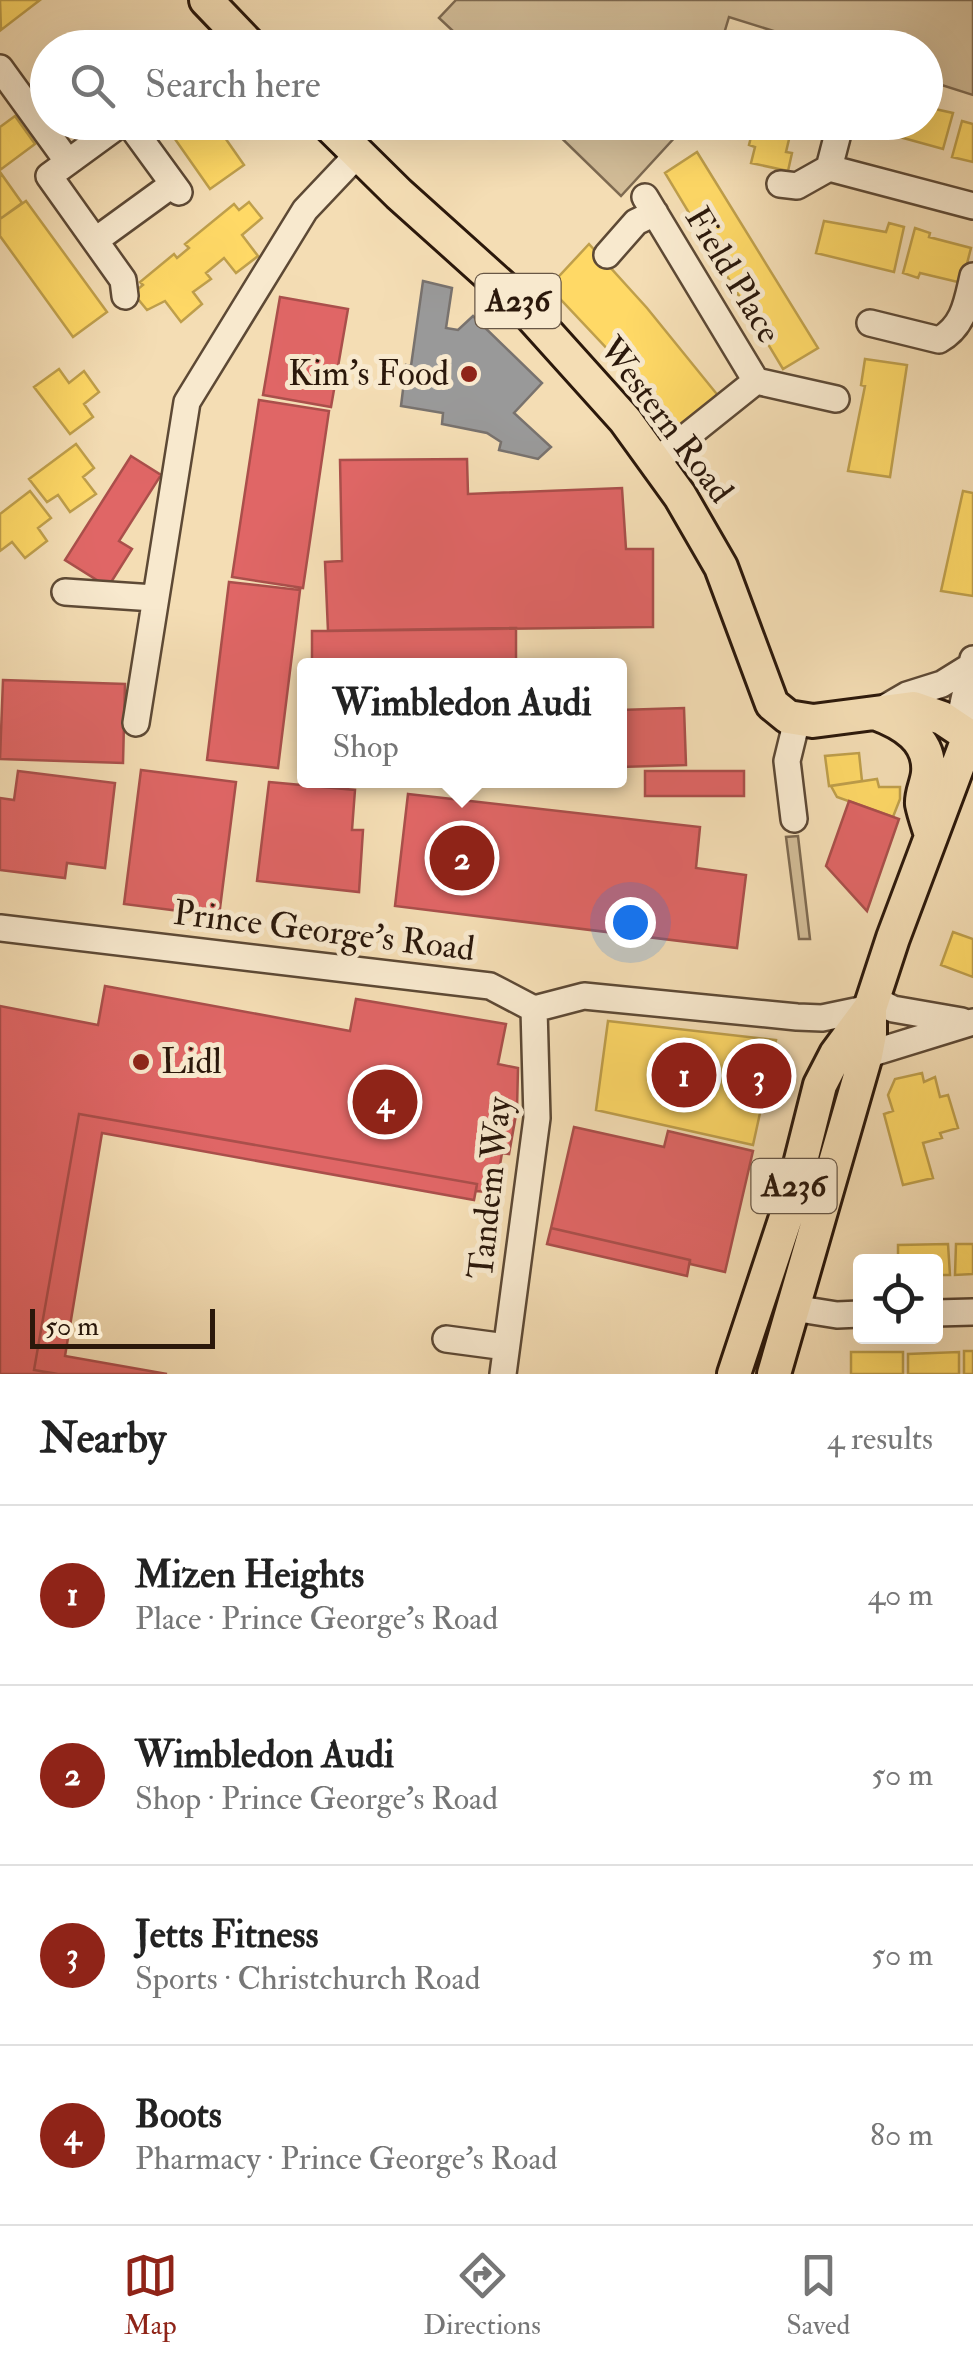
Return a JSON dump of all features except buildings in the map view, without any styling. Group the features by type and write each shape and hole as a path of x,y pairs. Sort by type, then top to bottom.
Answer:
{"main road":[{"path":"206,0 235,30"},
{"name":"Western Road","path":"344,140 517,300 624,420 656,461 721,566 772,704 778,712 797,720"},
{"path":"797,720 812,722 914,708 942,718 969,748"},
{"name":"A236","path":"875,713 908,728 920,742 928,772 921,801 931,835"},
{"name":"A236","path":"774,1374 866,1055 872,1003 931,835 969,748"},
{"name":"A236","path":"734,1374 788,1208 820,1086 836,1054 872,1003"}],"street":[{"path":"0,68 30,109"},
{"path":"52,140 68,162"},
{"path":"100,140 49,176 123,280 125,296"},
{"path":"96,240 176,188 140,140"},
{"path":"829,168 836,140"},
{"path":"136,723 187,402 306,210 358,154"},
{"path":"780,184 797,186 829,168 973,206"},
{"name":"Field Place","path":"607,255 650,205 756,381 656,461"},
{"path":"870,323 944,338 963,318 973,276"},
{"path":"756,381 836,398"},
{"path":"65,592 154,598"},
{"path":"875,713 942,684 972,662"},
{"path":"969,748 961,713 972,662"},
{"path":"794,819 787,761 797,720"},
{"name":"Prince George's Road","path":"0,928 490,986 534,1010"},
{"path":"534,1010 584,996 822,1018 872,1003 973,1022"},
{"name":"Tandem Way","path":"504,1374 537,1118 534,1010"},
{"path":"866,1055 973,1022"},
{"path":"793,1308 853,1314"},
{"path":"943,1313 973,1312"},
{"path":"446,1339 506,1348"}],"shaded area":[{"path":"456,0 973,0 973,95 943,85 943,30 770,30 729,17 725,30 452,30 439,18"},
{"path":"563,140 672,140 621,196"},
{"path":"798,836 810,939 799,939 786,837"}],"place":[{"name":"Kim's Food","path":"469,374"},
{"name":"Wimbledon Audi","path":"462,858"},
{"name":"Lidl","path":"141,1062"},
{"name":"Mizen Heights","path":"684,1075"},
{"name":"Jetts Fitness","path":"759,1076"},
{"name":"Boots","path":"385,1102"}]}
